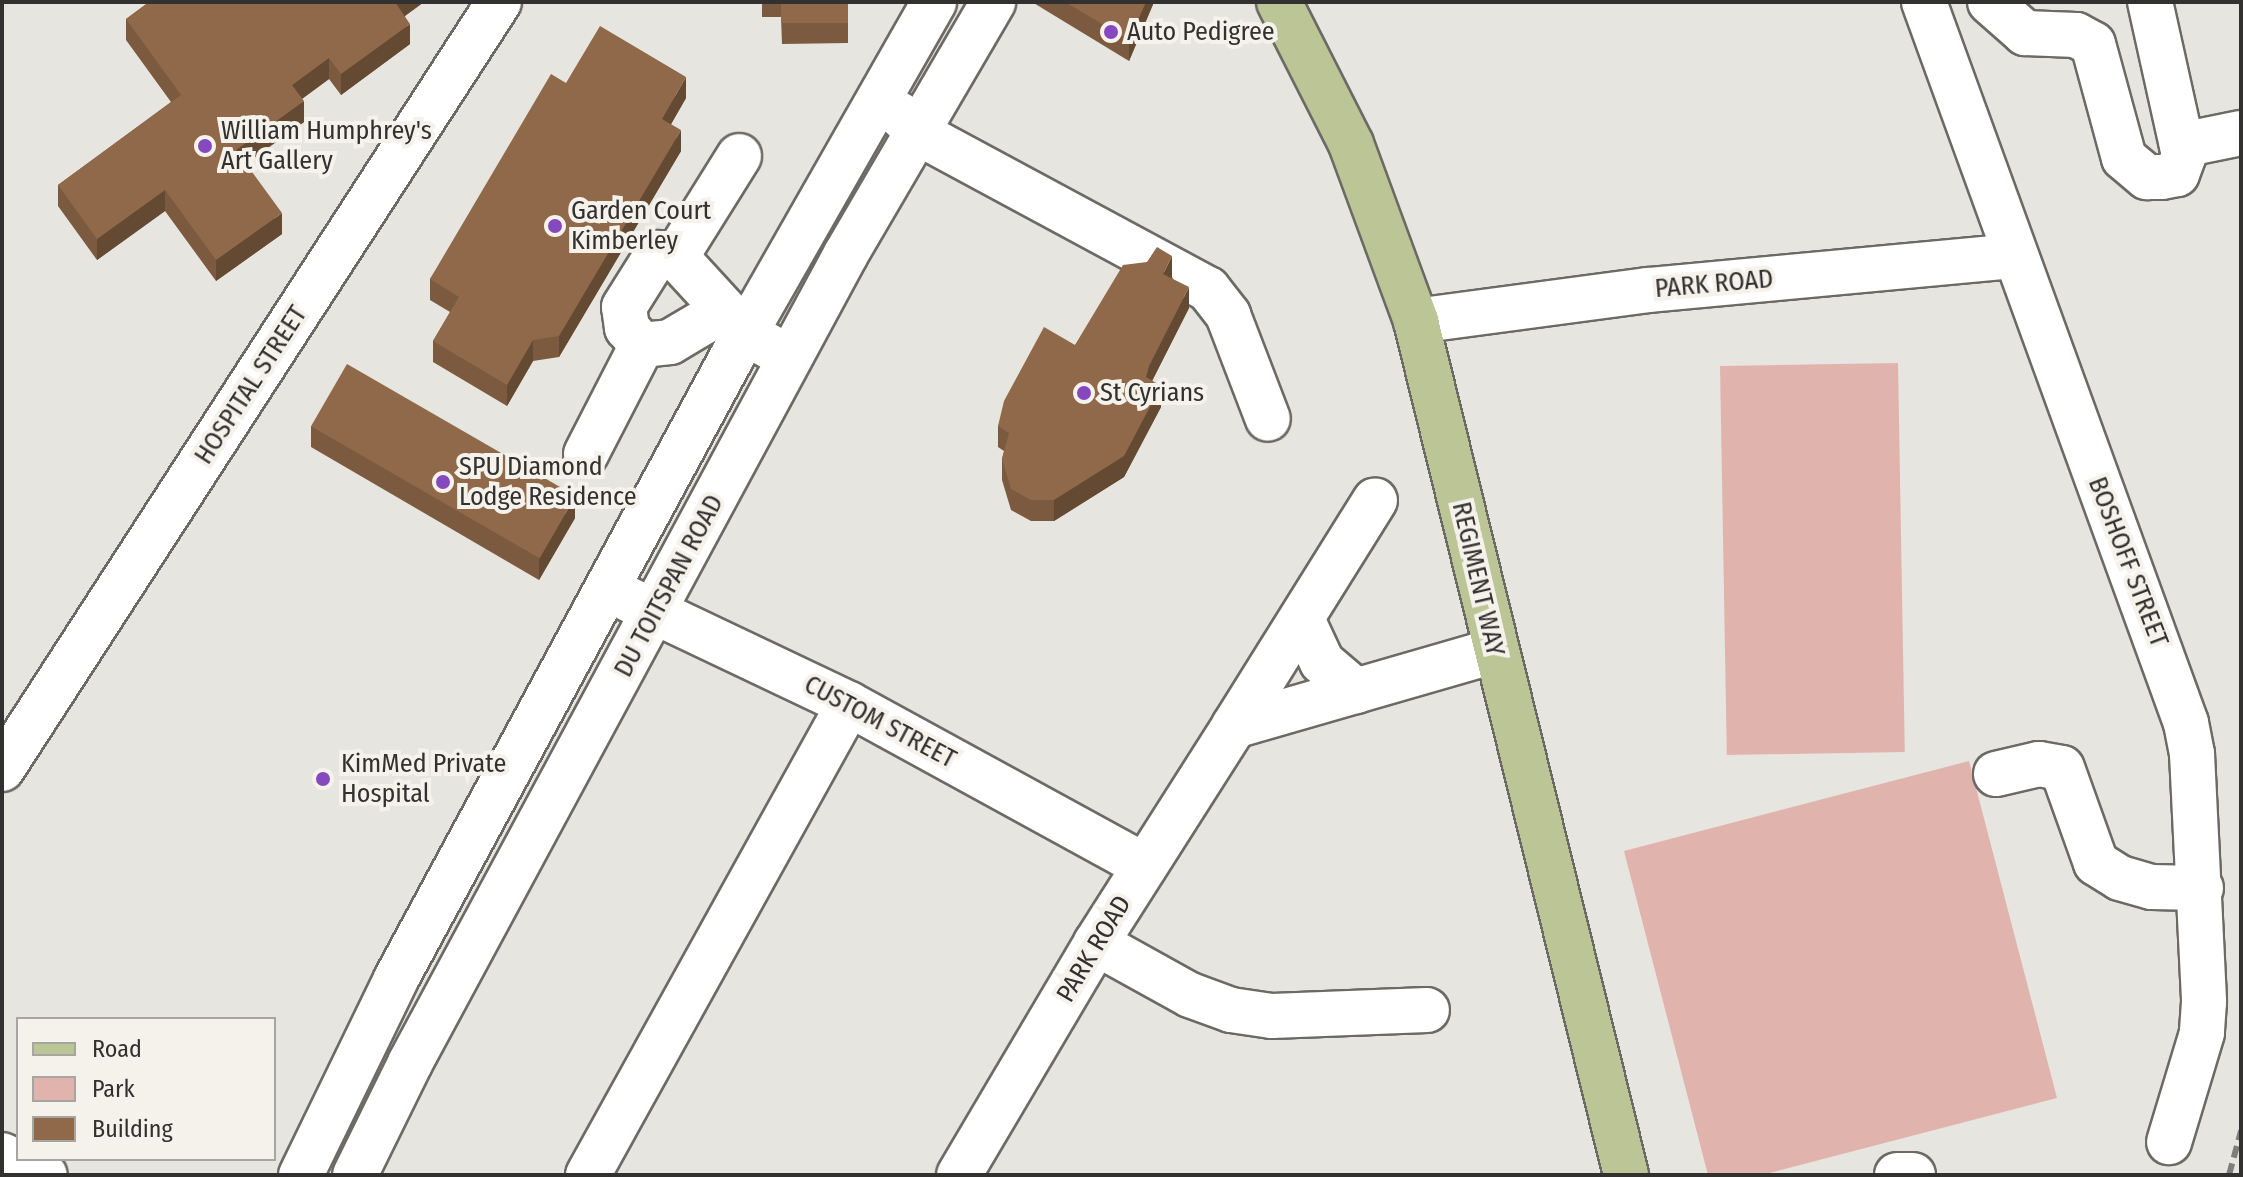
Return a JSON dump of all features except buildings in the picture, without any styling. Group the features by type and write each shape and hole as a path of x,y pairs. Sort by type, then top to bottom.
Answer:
{"main road":[{"name":"REGIMENT WAY","path":"1279,2 1351,144 1416,321 1494,651 1626,1175"}],"street":[{"name":"HOSPITAL STREET","path":"2,769 499,2"},
{"name":"DU TOITSPAN ROAD","path":"301,1175 396,979 609,591 735,322 880,96 934,2"},
{"name":"DU TOITSPAN ROAD","path":"355,1175 410,1063 790,360 993,2"},
{"name":"BOSHOFF STREET","path":"1924,2 2012,256 2178,695 2192,754 2201,888 2202,1033 2169,1142"},
{"path":"1990,2 2025,33 2076,35 2093,44 2124,158 2147,177 2177,174 2182,145 2150,2"},
{"path":"880,96 920,134 1208,289 1228,315 1268,419"},
{"path":"2182,145 2241,133"},
{"path":"676,257 739,156"},
{"path":"642,345 627,328 624,307 658,253 676,257 735,322 790,360"},
{"name":"PARK ROAD","path":"1416,321 1648,290 2012,256"},
{"path":"642,345 670,342 735,322"},
{"path":"586,454 642,345"},
{"name":"PARK ROAD","path":"959,1175 1096,943 1375,500"},
{"name":"CUSTOM STREET","path":"609,591 849,704 1145,866"},
{"path":"1302,619 1322,662 1356,691"},
{"path":"1234,726 1494,651"},
{"path":"588,1175 849,704"},
{"path":"1996,774 2039,764 2062,768 2096,863 2120,878 2152,887 2201,888"},
{"path":"1096,943 1190,995 1231,1010 1272,1016 1427,1010"},
{"path":"2,1155 45,1175"},
{"path":"1897,1175 1913,1175"}],"green space":[{"path":"1898,363 1905,752 1727,755 1720,366"},
{"path":"1969,761 2057,1098 1762,1175 1708,1175 1624,851"}],"railway":[{"path":"2229,1175 2241,1131"}],"place":[{"name":"Auto Pedigree","path":"1111,32"},
{"name":"William Humphrey's Art Gallery","path":"205,146"},
{"name":"Garden Court Kimberley","path":"555,226"},
{"name":"St Cyrians","path":"1084,393"},
{"name":"SPU Diamond Lodge Residence","path":"443,482"},
{"name":"KimMed Private Hospital","path":"323,779"}]}
